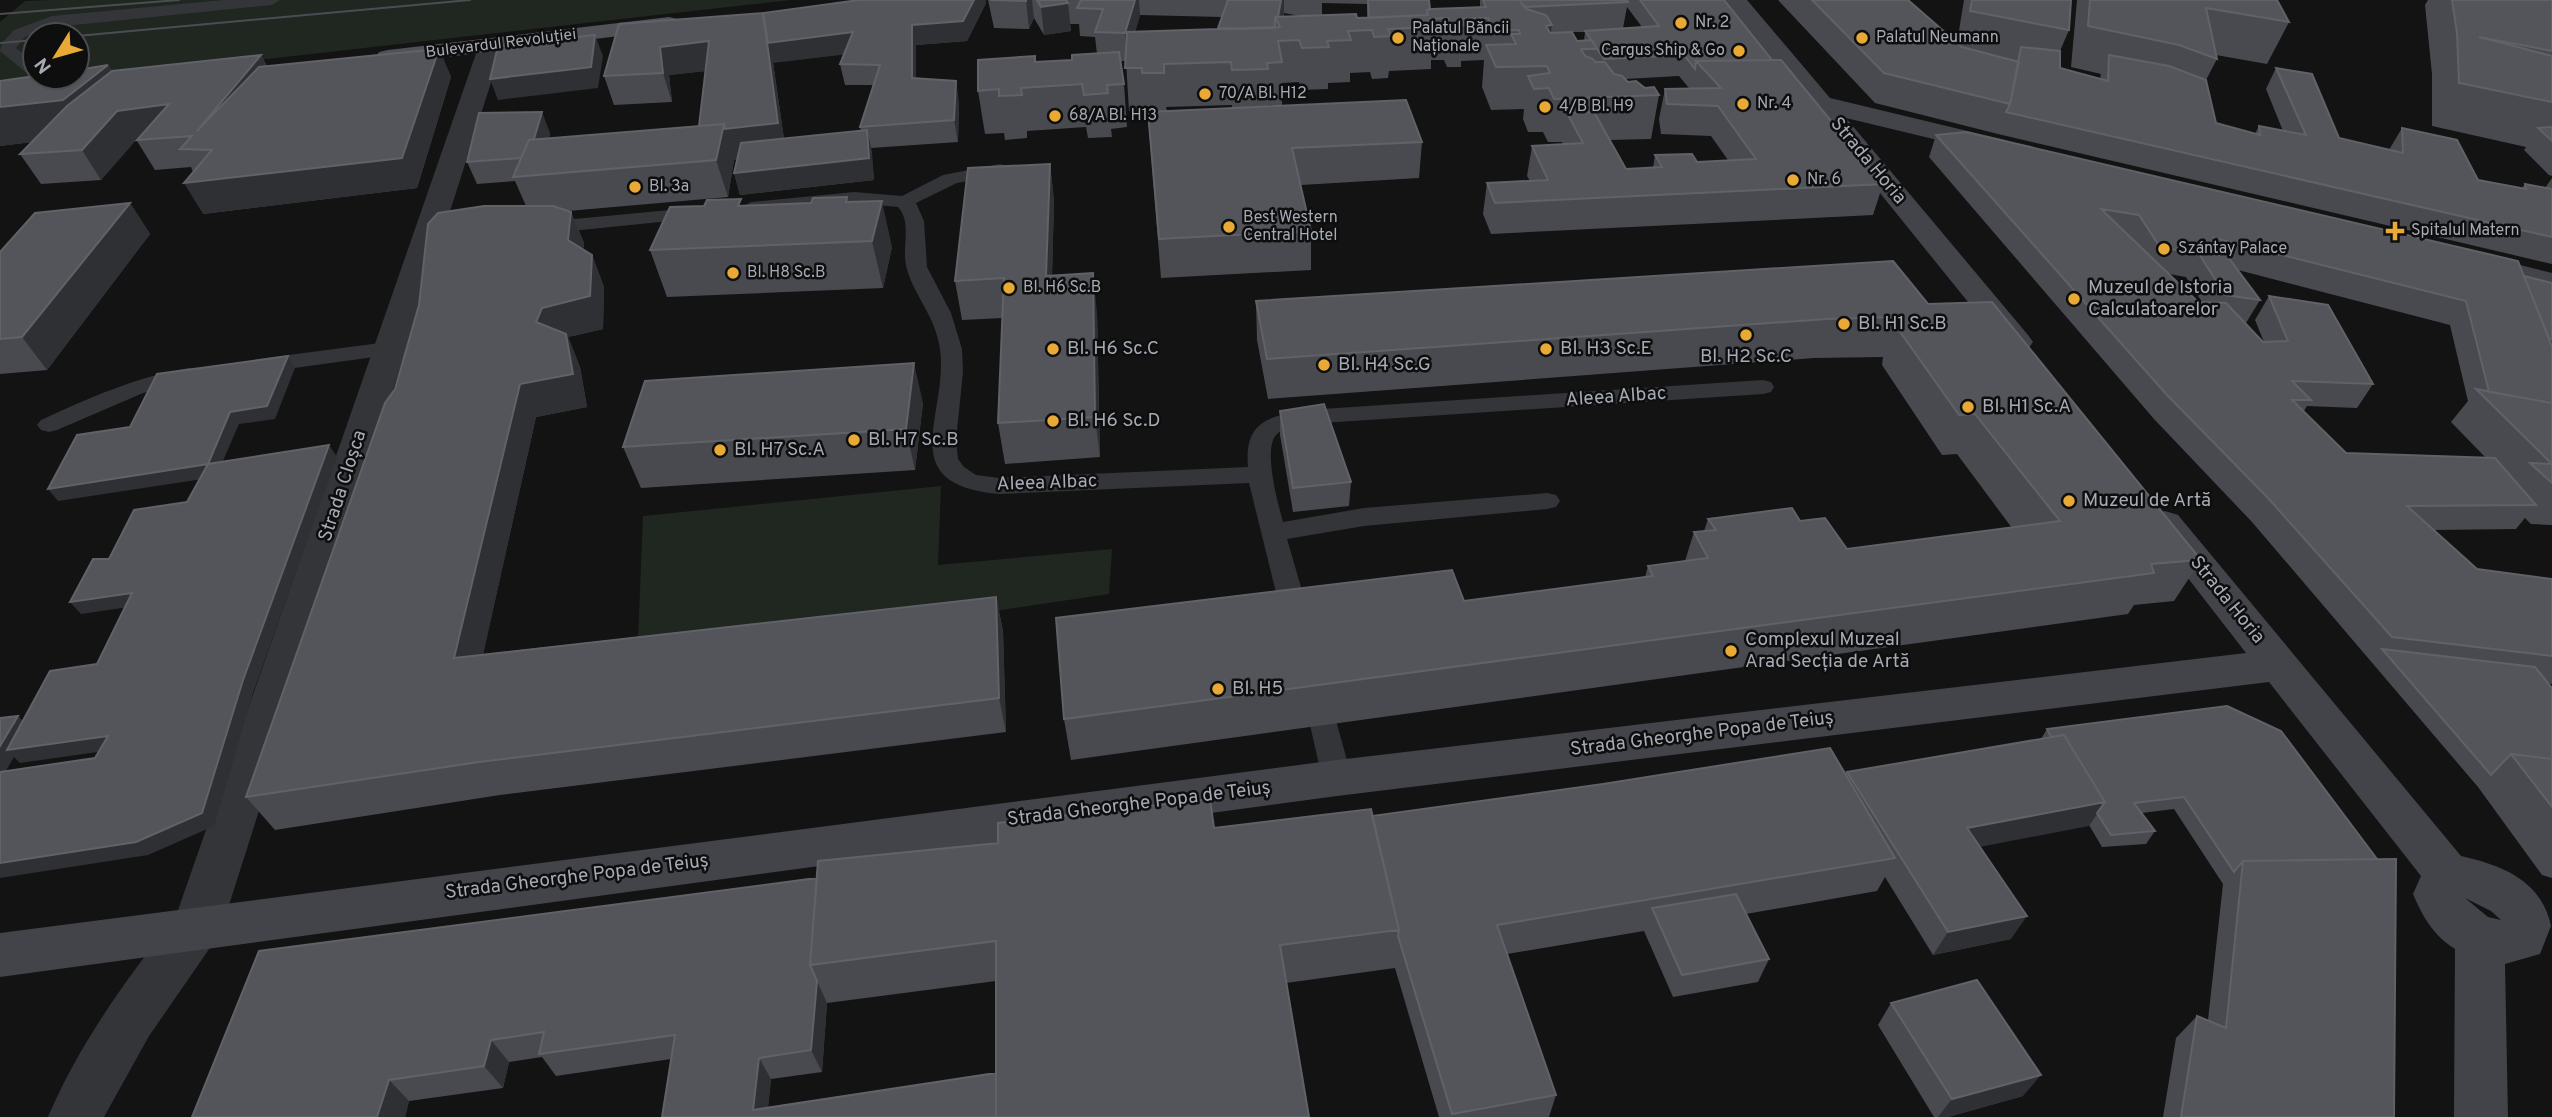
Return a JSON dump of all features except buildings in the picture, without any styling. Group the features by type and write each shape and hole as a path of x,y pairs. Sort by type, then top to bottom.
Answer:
{"main road":[{"name":"Bulevardul Revoluției","path":"368,59 698,21"}],"street":[{"name":"Strada Horia","path":"1735,0 2042,373"},
{"name":"Strada Cloșca","path":"75,1117 95,1075 142,998 197,927 388,349 439,239 491,45"},
{"path":"1821,104 2024,153"},
{"path":"2444,255 2552,282"},
{"name":"Strada Horia","path":"2148,503 2450,877 2438,886 2440,903 2456,922 2520,931"},
{"name":"Strada Gheorghe Popa de Teiuș","path":"0,955 1337,778 2280,665"},
{"path":"2481,1117 2520,931"}],"lane":[{"path":"52,21 272,0"},
{"path":"21,34 9,43 7,49 21,61"},
{"path":"522,230 841,199 881,198 905,202 923,189 960,175 1023,168"},
{"name":"Aleea Albac","path":"905,202 913,211 920,279 937,305 950,350 952,362 944,456 953,472 972,483 999,486 1259,475"},
{"path":"241,368 388,349"},
{"path":"50,425 114,395 147,383 214,371"},
{"name":"Aleea Albac","path":"1300,629 1259,475 1261,440 1276,423 1307,416 1763,387"},
{"path":"1275,532 1364,517 1547,501"},
{"path":"1325,726 1337,778"}],"shaded area":[{"path":"49,0 791,0 91,79 91,21 21,21 21,87 0,89 0,22 25,1"},
{"path":"941,486 938,565 1112,549 1109,594 637,664 643,516"}],"tram line":[{"path":"0,14 179,0"},
{"path":"91,35 470,0"},
{"path":"0,43 21,41"}],"place":[{"name":"Nr. 2","path":"1681,23"},
{"name":"Palatul Băncii Naționale","path":"1398,38"},
{"name":"Palatul Neumann","path":"1862,38"},
{"name":"Cargus Ship & Go","path":"1739,51"},
{"name":"70/A Bl. H12","path":"1205,94"},
{"name":"Nr. 4","path":"1743,104"},
{"name":"4/B Bl. H9","path":"1545,107"},
{"name":"68/A Bl. H13","path":"1055,116"},
{"name":"Nr. 6","path":"1793,180"},
{"name":"Bl. 3a","path":"635,187"},
{"name":"Best Western Central Hotel","path":"1229,227"},
{"name":"Spitalul Matern","path":"2395,231"},
{"name":"Szántay Palace","path":"2164,249"},
{"name":"Bl. H8 Sc.B","path":"733,273"},
{"name":"Bl. H6 Sc.B","path":"1009,288"},
{"name":"Muzeul de Istoria Calculatoarelor","path":"2074,299"},
{"name":"Bl. H1 Sc.B","path":"1844,324"},
{"name":"Bl. H2 Sc.C","path":"1746,335"},
{"name":"Bl. H6 Sc.C","path":"1053,349"},
{"name":"Bl. H3 Sc.E","path":"1546,349"},
{"name":"Bl. H4 Sc.G","path":"1324,365"},
{"name":"Bl. H1 Sc.A","path":"1968,407"},
{"name":"Bl. H6 Sc.D","path":"1053,421"},
{"name":"Bl. H7 Sc.B","path":"854,440"},
{"name":"Bl. H7 Sc.A","path":"720,450"},
{"name":"Muzeul de Artă","path":"2069,501"},
{"name":"Complexul Muzeal Arad Secția de Artă","path":"1731,651"},
{"name":"Bl. H5","path":"1218,689"}]}
